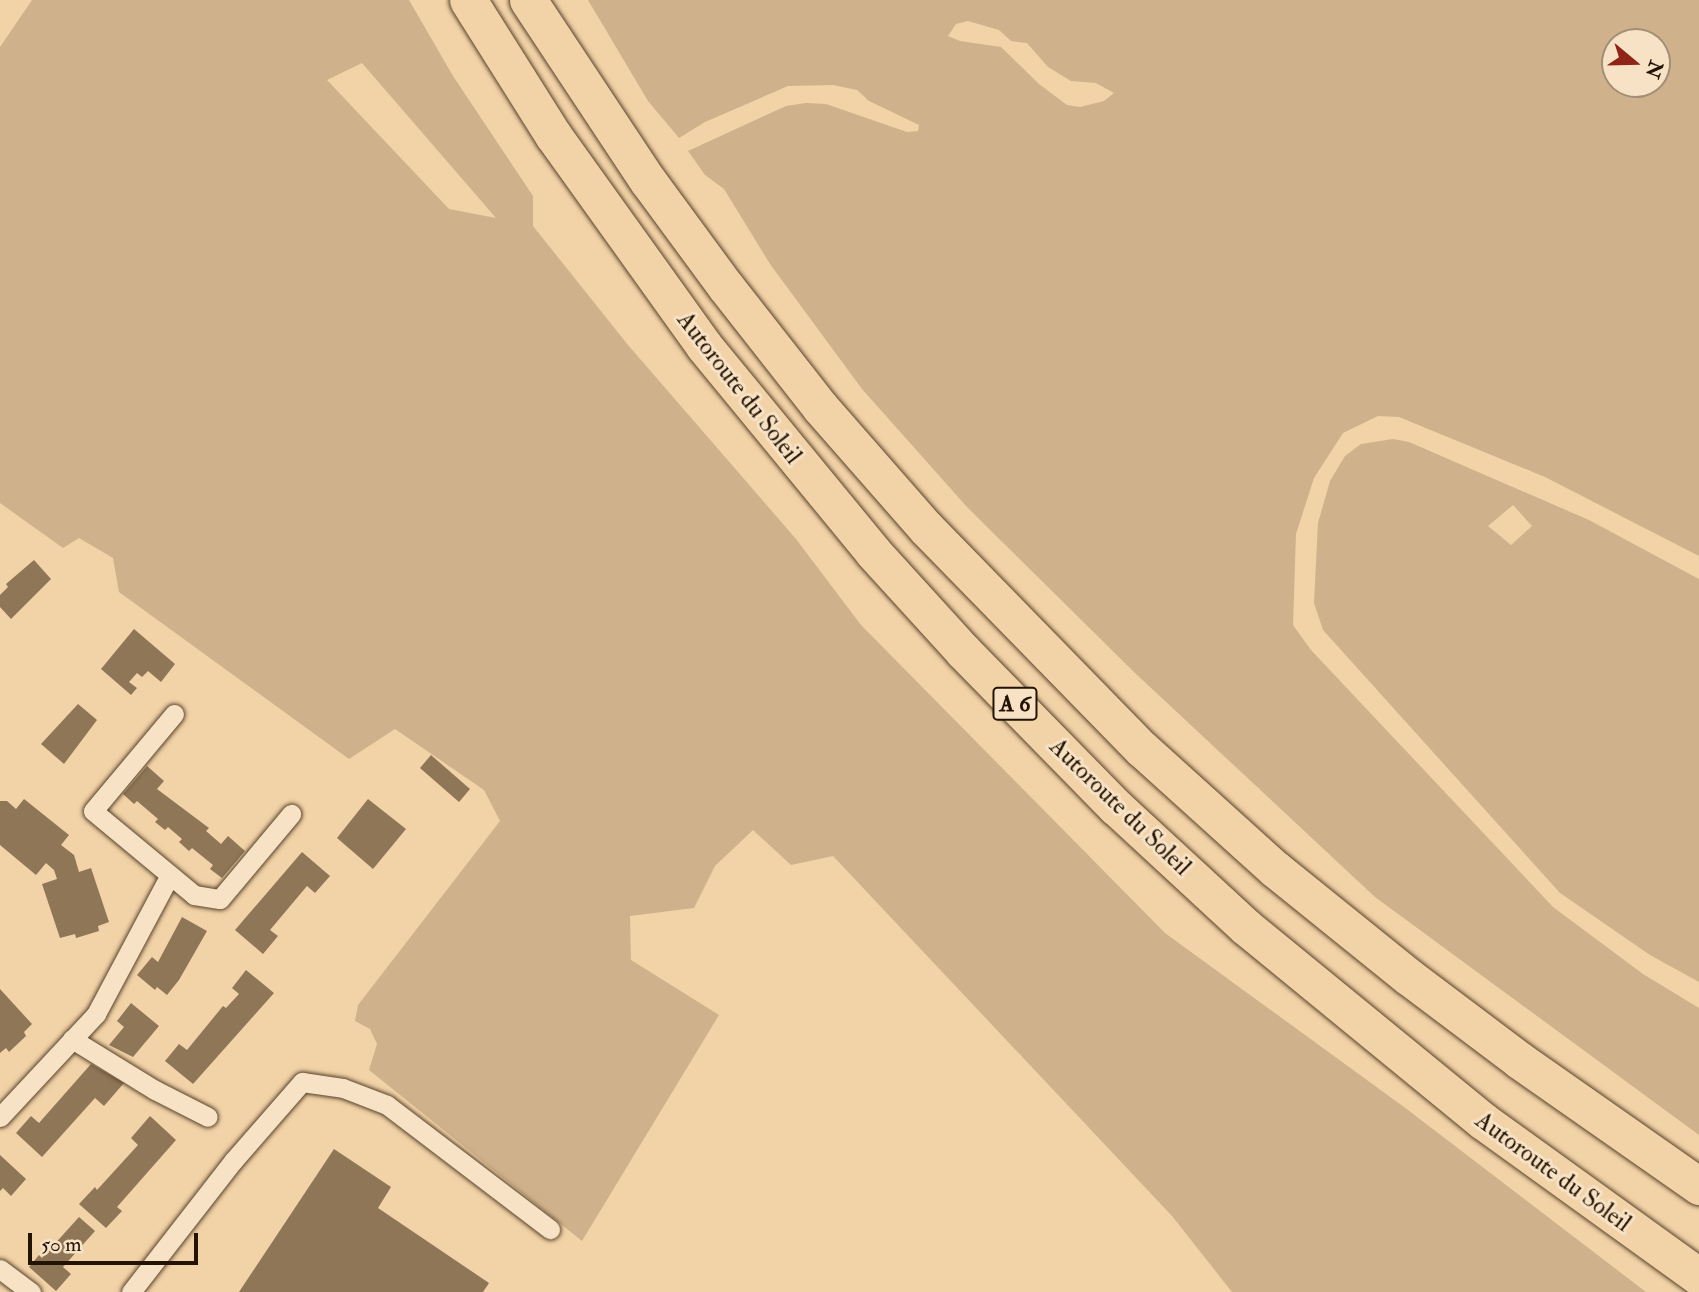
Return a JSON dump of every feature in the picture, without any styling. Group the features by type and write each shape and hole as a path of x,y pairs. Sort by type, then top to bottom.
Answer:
{"highway":[{"name":"Autoroute du Soleil","path":"468,0 553,135 704,346 873,552 973,661 1116,807 1246,927 1483,1121 1699,1277"},
{"name":"A 6","path":"528,0 648,181 820,407 926,528 1142,749 1275,869 1409,977 1519,1060 1699,1186"}],"street":[{"path":"174,714 93,811 194,895 220,900 292,814"},
{"path":"0,1117 96,1014 170,875"},
{"path":"72,1039 155,1090 208,1117"},
{"path":"131,1292 233,1161 302,1082 343,1088 387,1105 550,1229"},
{"path":"0,1269 31,1292"}],"shaded area":[{"path":"32,0 409,0 453,76 533,196 533,226 628,345 796,539 861,625 1165,933 1404,1107 1646,1292 1232,1292 1172,1216 833,856 791,865 753,830 715,866 694,908 630,916 631,960 719,1015 582,1241 369,1070 377,1044 370,1029 355,1021 358,1005 500,821 484,790 395,729 349,759 119,592 113,558 79,538 63,548 0,503 0,47","holes":["362,63 496,218 449,209 327,80"]},
{"path":"588,0 1699,0 1699,556 1545,477 1399,417 1378,416 1343,433 1314,478 1296,534 1293,625 1311,650 1553,907 1643,974 1699,1008 1699,1135 1375,897 1135,673 967,507 862,389 770,264 724,189 705,175 688,151 786,106 806,103 826,104 907,132 918,131 919,125 869,101 857,90 833,85 788,86 705,122 679,138 648,101","holes":["968,21 999,30 1011,41 1027,43 1048,67 1071,81 1096,83 1114,93 1104,101 1080,107 1067,105 1039,84 1001,47 960,41 948,36 956,24"]},
{"path":"1393,439 1409,442 1589,520 1699,579 1699,982 1650,955 1560,893 1323,630 1314,603 1318,523 1330,481 1345,456 1361,444","holes":["1513,505 1532,526 1511,545 1488,526"]}],"building":[{"path":"34,560 51,579 11,619 0,607 0,595 8,587 6,584"},
{"path":"134,629 175,664 161,682 148,671 142,677 137,673 129,682 137,688 131,695 101,669"},
{"path":"78,704 97,720 64,764 41,744"},
{"path":"431,755 470,789 459,802 420,768"},
{"path":"147,766 164,781 157,789 209,828 206,831 221,844 228,836 245,851 222,878 210,869 213,865 192,848 189,851 179,842 182,839 168,827 165,830 155,822 158,819 137,801 134,804 123,794"},
{"path":"24,799 69,835 61,845 74,855 79,872 91,868 109,922 98,926 99,931 76,938 75,934 60,938 42,884 57,879 54,870 46,863 36,875 0,845 0,801 7,801 16,809"},
{"path":"368,799 406,829 373,869 337,838"},
{"path":"302,852 330,876 315,893 307,886 270,930 278,936 263,954 235,930"},
{"path":"182,917 207,931 179,980 167,995 157,987 155,990 137,975 152,957 158,962"},
{"path":"246,970 274,993 193,1084 165,1061 179,1044 187,1050 223,1006 226,1008 239,994 232,988"},
{"path":"0,989 32,1024 24,1032 26,1036 9,1052 6,1048 0,1053"},
{"path":"131,1003 159,1026 133,1057 109,1045 124,1027 117,1021"},
{"path":"91,1064 124,1083 104,1106 95,1098 42,1157 16,1133 31,1116 39,1123"},
{"path":"150,1116 176,1140 117,1207 122,1211 106,1228 79,1204 95,1187 97,1190 138,1145 131,1138"},
{"path":"334,1149 391,1187 378,1208 489,1283 483,1292 239,1292"},
{"path":"0,1155 26,1179 11,1196 3,1188 0,1191"},
{"path":"79,1217 95,1231 63,1267 71,1274 56,1291 29,1267 39,1255 42,1258"}]}
